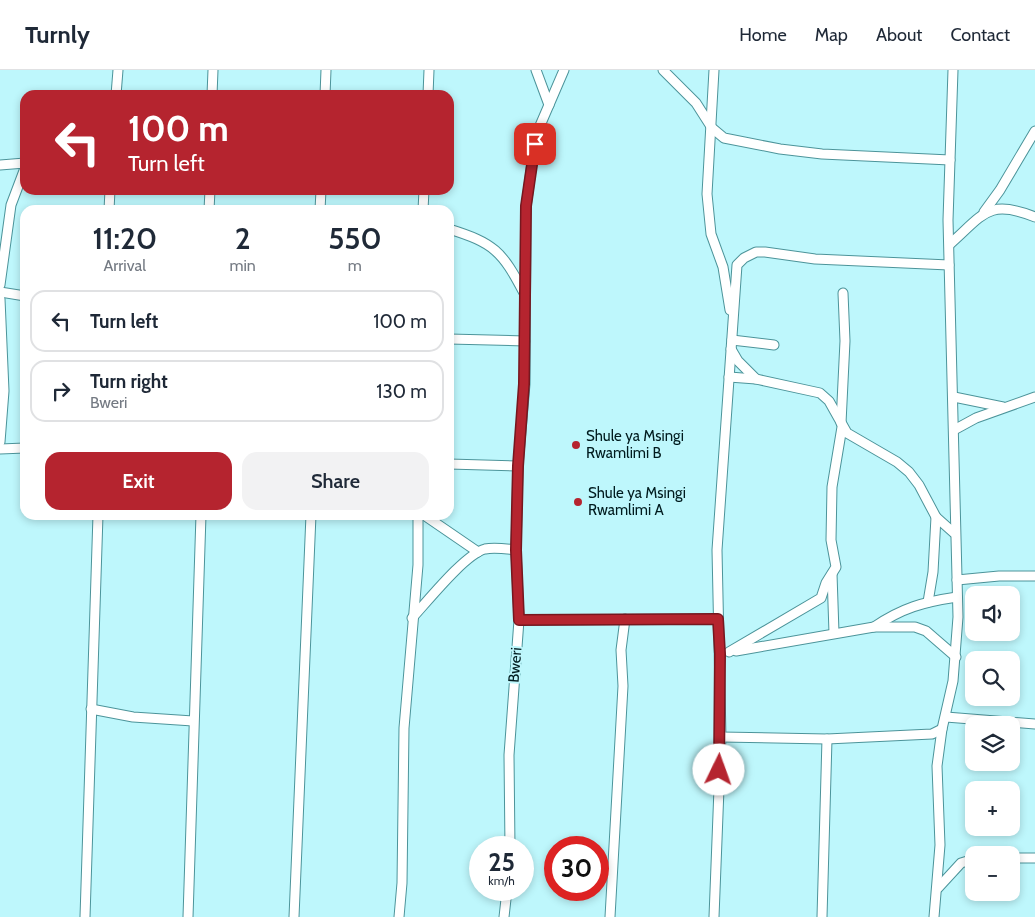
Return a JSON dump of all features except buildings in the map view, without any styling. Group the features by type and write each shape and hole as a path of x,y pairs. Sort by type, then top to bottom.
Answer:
{"street":[{"path":"116,90 118,70"},
{"path":"212,90 213,70"},
{"path":"325,90 326,70"},
{"path":"428,90 429,70"},
{"path":"536,70 549,105"},
{"name":"Bweri","path":"510,836 509,755 519,620 516,550 518,466 523,410 528,190 535,144 564,70"},
{"path":"663,70 696,103 712,128 724,138 780,149 822,154 950,160"},
{"path":"714,70 712,128 708,168 709,218 711,234 723,267 732,317"},
{"path":"934,917 938,888 940,845 936,783 942,729 946,717 956,657 957,580 954,533 954,398 948,220 953,70"},
{"path":"950,244 984,212 1000,190 1035,130"},
{"path":"0,165 20,163"},
{"path":"0,286 0,274 11,205 20,181"},
{"path":"984,212 1006,208 1035,217"},
{"path":"454,232 486,242 500,253 510,265 526,295"},
{"path":"714,917 725,653 718,619 717,550 737,266 739,261 756,252 791,254 815,259 950,265"},
{"path":"0,292 20,295"},
{"path":"725,653 821,598 836,562 831,540 832,487 842,426 845,341 843,293"},
{"path":"0,299 4,392 0,442"},
{"path":"454,339 525,341"},
{"path":"731,345 774,345"},
{"path":"731,345 738,361 756,379"},
{"path":"729,377 756,379 820,393 829,401 842,426 855,438 897,462 909,472 919,484 936,517 954,533"},
{"path":"954,430 1004,407 1035,397"},
{"path":"954,398 1004,407"},
{"path":"0,449 20,448"},
{"path":"454,464 518,466"},
{"path":"928,602 933,572 936,517"},
{"path":"85,917 98,520"},
{"path":"188,917 201,520"},
{"path":"294,917 311,520"},
{"path":"399,917 402,883 404,728 418,565 418,520"},
{"path":"431,520 478,552"},
{"path":"412,619 455,573 478,552 487,549 516,550"},
{"path":"832,574 834,633"},
{"path":"957,580 999,576 1035,576"},
{"path":"874,627 902,609 957,597"},
{"path":"610,917 624,686 621,650 625,619"},
{"path":"519,620 718,619"},
{"path":"725,653 874,627 915,627 926,631 956,657"},
{"path":"91,709 142,718 193,721"},
{"path":"946,717 1035,724"},
{"path":"721,737 827,739 932,734 942,729"},
{"path":"822,917 827,739"},
{"path":"1020,858 1035,858"},
{"path":"938,888 956,866 965,862"},
{"path":"504,917 506,901"}],"place":[{"name":"Shule ya Msingi Rwamlimi B","path":"576,445"},
{"name":"Shule ya Msingi Rwamlimi A","path":"578,502"}],"route":[{"path":"535,144 526,206 524,384 518,466 516,550 519,620 718,619 721,737 719,770"}]}
